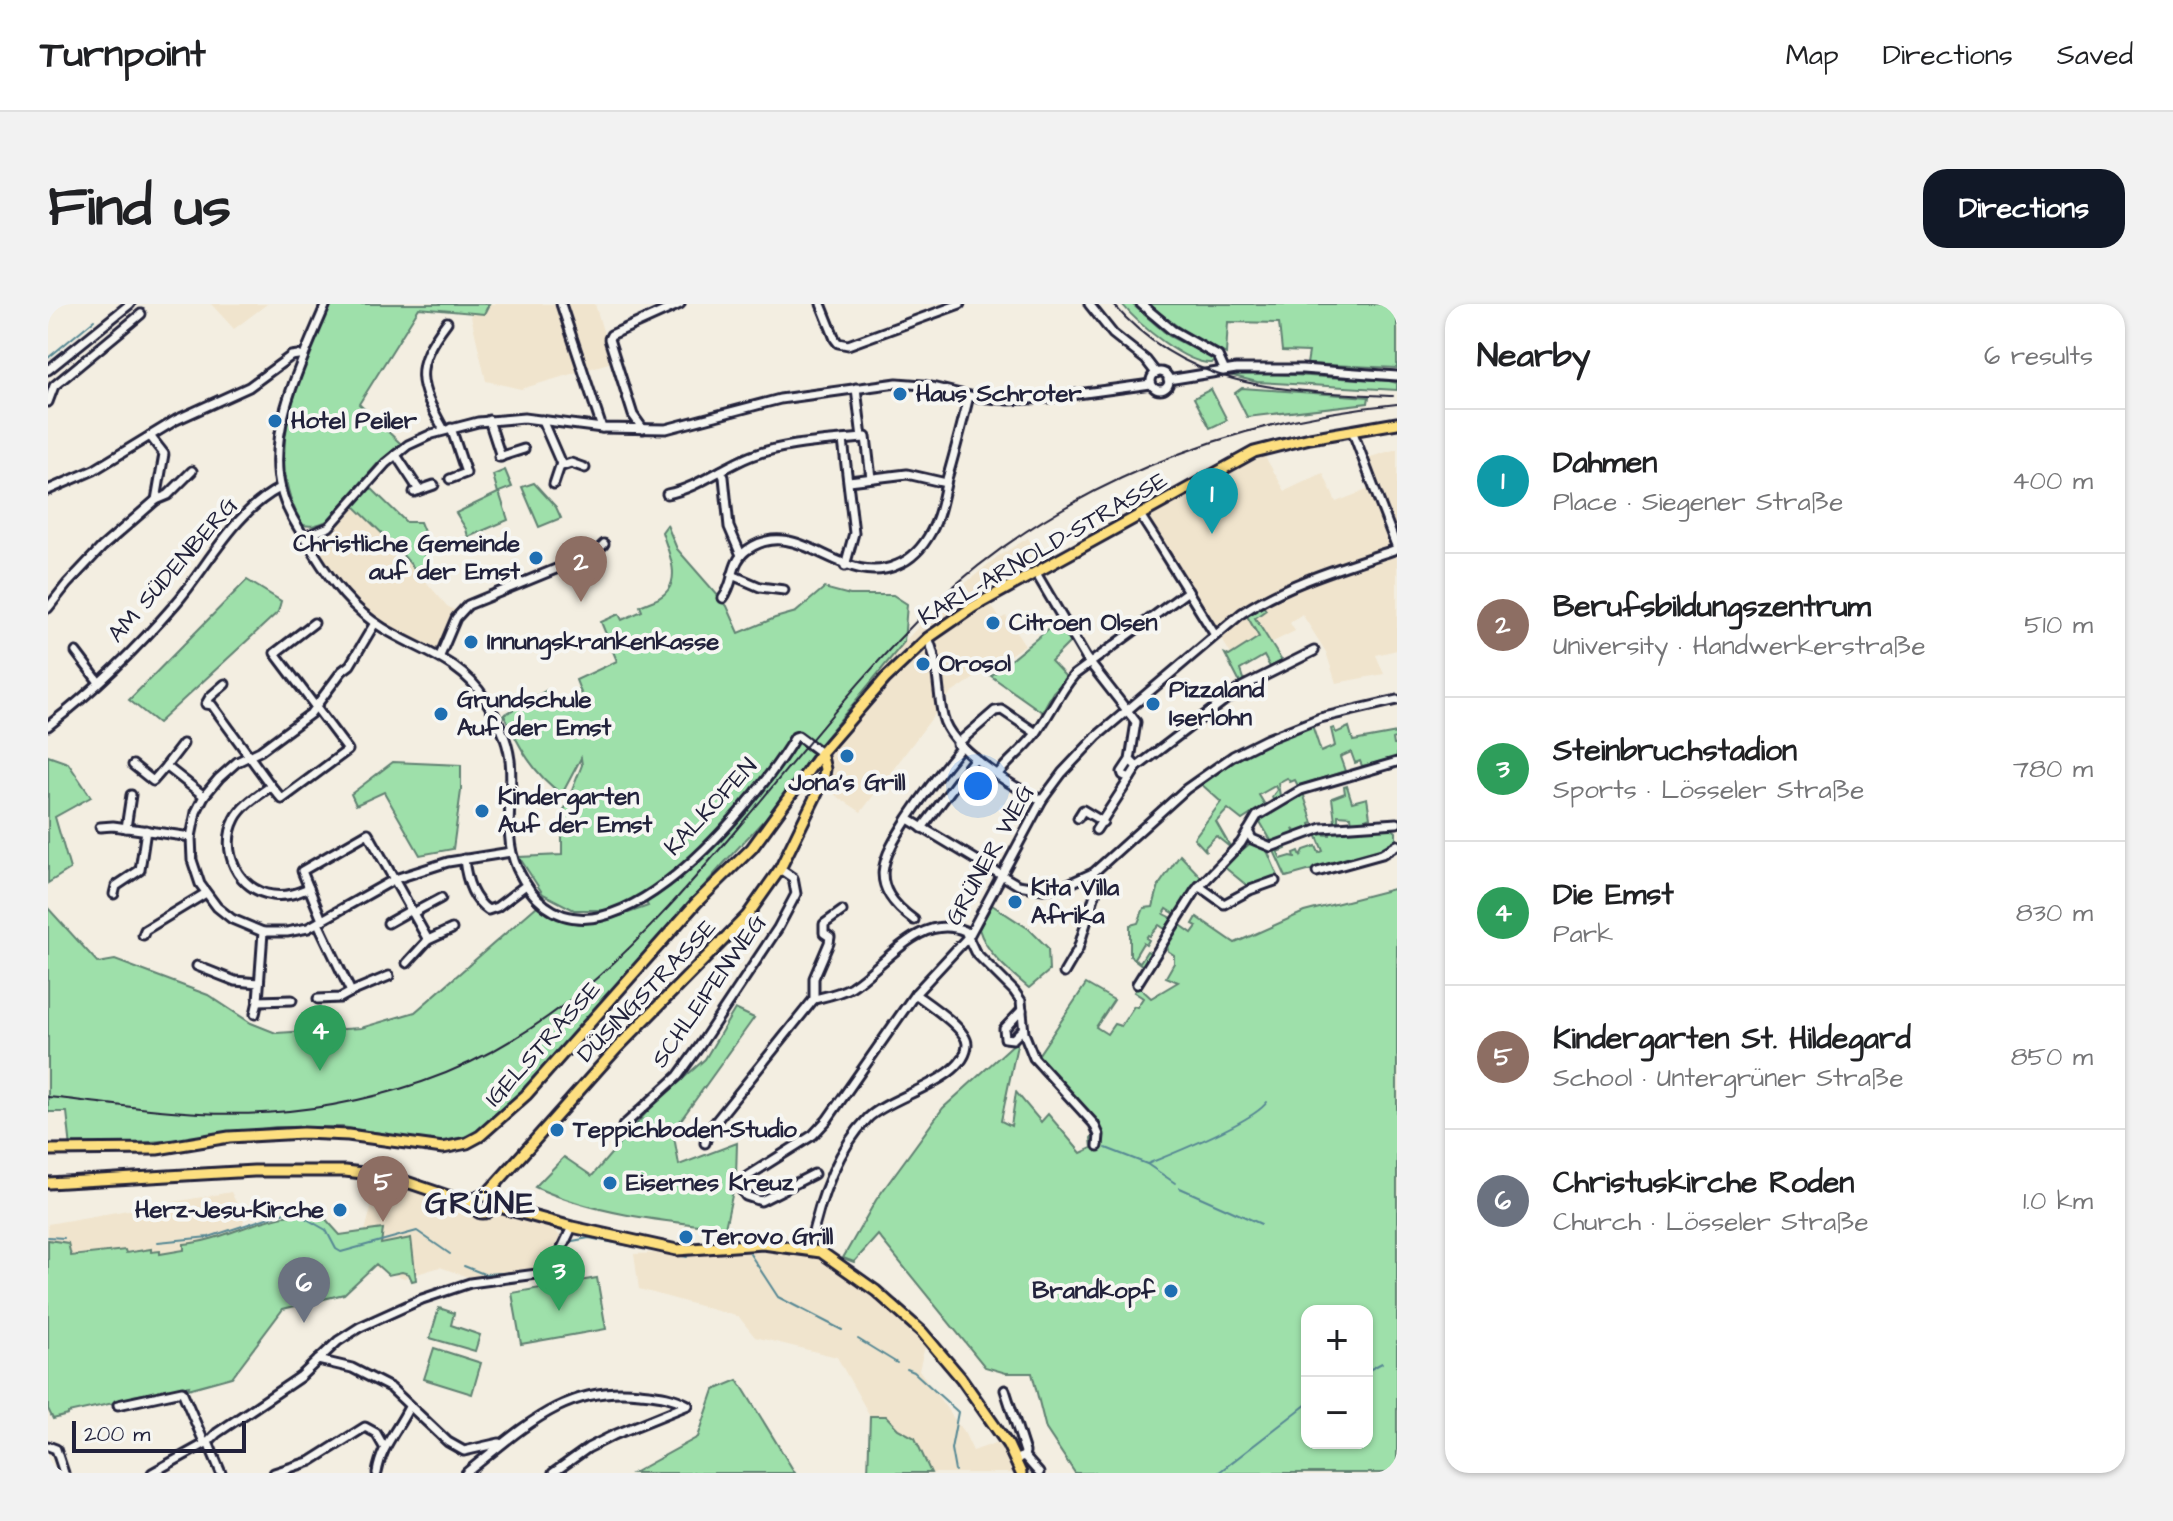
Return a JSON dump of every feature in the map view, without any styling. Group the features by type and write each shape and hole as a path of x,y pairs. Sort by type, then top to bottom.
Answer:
{"main road":[{"name":"KARL-ARNOLD-STRASSE","path":"821,753 885,679 928,638 973,607 1254,452 1397,423"},
{"name":"DÜSINGSTRASSE","path":"489,1200 617,1048 747,916 780,869 815,799 825,769 821,753"},
{"name":"IGELSTRASSE","path":"48,1150 157,1149 229,1137 303,1133 348,1135 428,1147 453,1147 467,1143 493,1127 526,1095 696,903 752,848 821,753"},
{"path":"796,787 815,799"},
{"path":"48,1183 254,1171 345,1171 389,1176 474,1202"},
{"path":"489,1200 489,1210 480,1212 474,1207 479,1196 572,1227 677,1250 763,1244 809,1250 830,1257 866,1283 922,1332 1020,1457 1021,1473"}],"street":[{"path":"48,370 130,304"},
{"path":"280,488 280,449 285,412 326,304"},
{"path":"561,304 602,428"},
{"path":"643,429 633,415 609,339 611,335 680,304"},
{"path":"821,304 835,339 842,345 960,304"},
{"path":"1089,304 1113,334 1146,360 1156,373"},
{"path":"1141,304 1172,330 1218,356 1224,369"},
{"path":"48,402 54,386 141,314"},
{"path":"447,322 434,341 422,369 424,395 448,429 466,473 450,479"},
{"path":"48,490 94,470 176,420 249,387 291,356 298,355"},
{"path":"1151,384 1162,389 1168,380 1224,369 1302,369 1397,376"},
{"path":"1156,373 1164,373 1168,380"},
{"path":"1151,384 1156,373"},
{"path":"304,537 329,527 396,455 417,440 489,420 510,417 602,428 670,429 780,399 856,388 910,383 969,396 1024,400 1151,384"},
{"path":"856,388 862,438"},
{"path":"723,598 729,590 741,555 760,542 782,539 802,544 845,566 864,570 880,570 910,558 932,530 969,396"},
{"path":"489,420 499,457 524,449"},
{"path":"542,420 562,466 571,463 585,468"},
{"path":"1352,430 1397,548"},
{"path":"150,436 164,454 156,500"},
{"path":"667,494 687,488 748,457 776,449 866,437 871,478"},
{"path":"843,440 854,533 845,566"},
{"path":"396,455 416,491 434,485"},
{"path":"554,484 561,463"},
{"path":"48,608 102,547 156,500 168,495 192,471"},
{"path":"721,471 729,527 741,555"},
{"path":"849,481 907,474 946,483"},
{"name":"KALKOFEN","path":"280,488 304,537 340,591 375,623 440,656 460,668 472,681 500,724 510,760 511,852 526,885 543,903 557,911 578,917 610,916 630,907 695,859 737,814 798,736 821,753"},
{"name":"AM SÜDENBERG","path":"48,726 159,622 253,508 280,488"},
{"path":"1140,515 1215,635"},
{"path":"440,656 456,618 468,605 595,553 604,544"},
{"name":"GRÜNER WEG","path":"814,1174 761,1201 746,1196 737,1183 822,1126 915,994 969,936 1042,800 1083,750 1242,613 1280,590 1397,548"},
{"path":"1036,573 1090,664 1128,709 1137,728 1130,760 1122,772 1130,778"},
{"path":"732,575 752,585 784,590"},
{"path":"998,774 1036,733 1061,690 1074,675 1188,591"},
{"path":"225,684 206,704 212,705 282,799 348,750 275,653 314,623"},
{"path":"375,623 350,665 315,706 292,728 219,778 204,796 196,812 191,837 193,867 206,893 232,919 263,932 287,932 320,922 395,879 448,862 511,852"},
{"path":"928,638 935,656 944,722 959,745 998,774 1042,800"},
{"path":"1096,830 1137,767 1242,687 1314,651"},
{"name":"AM SÜDENBERG","path":"76,652 98,681"},
{"path":"908,819 1001,877 1025,888 1043,889 1076,882 1093,873 1186,789 1226,760 1261,741 1320,718 1397,700"},
{"path":"914,920 893,901 883,876 889,848 959,745 995,711 1002,710 1036,733"},
{"path":"133,765 153,781 183,744"},
{"path":"922,828 975,758"},
{"path":"1130,760 1137,767"},
{"path":"1137,984 1199,886 1241,843 1257,816 1301,790 1397,762"},
{"path":"166,766 204,796"},
{"path":"271,786 244,806 235,818 230,834 231,859 244,880 264,894 294,894 309,888"},
{"path":"126,828 131,795"},
{"path":"1078,818 1083,810 1103,822"},
{"path":"1248,831 1252,839 1271,847 1322,828 1397,823"},
{"path":"100,827 191,837"},
{"path":"114,894 116,886 140,870 146,830"},
{"path":"351,992 320,922 302,871 368,833 428,940"},
{"path":"1317,872 1382,854 1397,845"},
{"path":"464,859 466,877 483,907 488,910 497,907 526,885"},
{"name":"SCHLEIFENWEG","path":"623,1126 678,1076 778,928 796,894 793,878 780,869"},
{"path":"1064,973 1078,949 1096,891 1093,873"},
{"path":"1199,886 1224,904 1275,881"},
{"path":"143,935 145,930 206,893"},
{"path":"388,923 441,898"},
{"path":"705,1143 709,1130 814,999 814,978 830,937 824,933 824,924 842,911"},
{"path":"814,999 835,995 851,987 892,953 930,930 954,927 965,931 975,952 1021,1001 1023,1029 1034,1058 1094,1124 1099,1135 1098,1146"},
{"path":"407,963 428,940 452,929"},
{"path":"255,1014 263,932"},
{"path":"197,966 235,981 259,983"},
{"path":"318,999 340,998 389,976"},
{"path":"809,1250 815,1217 822,1200 836,1167 862,1125 878,1110 923,1088 955,1068 963,1059 967,1046 963,1033 915,994"},
{"path":"258,1001 292,1000"},
{"path":"1022,1010 1004,1029 1003,1035 1009,1040 1013,1039 1023,1029"},
{"path":"152,1473 206,1442 300,1377 347,1334 422,1299 470,1283 544,1273 553,1266 572,1227"},
{"path":"318,1360 352,1368 391,1388 448,1442 464,1451 501,1442"},
{"path":"1005,1390 1022,1438 1020,1457 1039,1473"},
{"path":"118,1405 182,1391 221,1473"},
{"path":"466,1473 526,1424 556,1407 595,1393 656,1394 674,1397 688,1405 601,1441 553,1473"},
{"path":"377,1473 379,1455 409,1407"},
{"path":"274,1473 311,1461 365,1427 376,1433 384,1447"},
{"path":"48,1446 56,1449 64,1473"}],"shaded area":[{"path":"211,304 267,304 234,329"},
{"path":"489,304 595,304 612,362 521,389 486,381 470,312 484,314"},
{"path":"1397,449 1397,650 1376,655 1384,674 1336,683 1326,652 1302,614 1290,623 1295,631 1235,661 1147,517 1264,455 1285,491 1323,473 1336,502 1377,486 1367,458"},
{"path":"352,504 397,548 447,606 458,612 439,655 384,627 346,596 305,538 324,532"},
{"path":"1028,538 1040,560 984,593 1000,619 1006,616 1025,645 950,694 861,812 826,789 823,741 904,642 937,607 997,557"},
{"path":"379,1178 472,1196 471,1205 554,1228 561,1238 547,1262 535,1268 468,1277 440,1267 404,1278 375,1267 383,1229 365,1231"},
{"path":"231,1192 244,1219 242,1229 190,1253 48,1265 48,1224"},
{"path":"759,1249 821,1257 861,1285 926,1342 919,1370 965,1434 973,1451 1004,1440 1020,1473 931,1473 915,1438 898,1430 886,1416 870,1416 837,1357 755,1337 739,1317 639,1289 634,1254"}],"green space":[{"path":"330,304 489,304 484,314 419,308 359,404 401,444 379,462 327,521 306,526 290,498 285,470 285,442 298,385"},
{"path":"1122,304 1132,304 1169,336 1214,359 1212,363 1201,362 1176,350 1139,322"},
{"path":"1148,304 1397,304 1397,368 1307,364 1309,352 1282,351 1279,323 1228,322 1226,354 1185,332"},
{"path":"1259,373 1389,381 1397,383 1397,390 1257,382 1229,375"},
{"path":"1242,388 1369,397 1368,403 1247,417 1235,393"},
{"path":"1211,389 1227,420 1210,428 1194,398"},
{"path":"505,470 512,487 499,492 508,520 468,537 456,513 498,493 493,475"},
{"path":"534,483 556,507 561,518 539,527 522,487"},
{"path":"368,485 406,522 420,522 431,549 424,557 423,579 397,548 352,504"},
{"path":"667,525 677,549 727,606 739,633 796,612 824,588 850,595 893,595 907,604 904,642 811,755 777,806 520,1094 474,1135 437,1142 342,1127 275,1127 188,1139 71,1148 67,1112 48,1112 48,908 98,963 115,960 208,995 251,1023 276,1033 361,1028 415,1012 537,906 565,919 592,921 648,906 643,897 613,910 574,910 543,894 519,857 562,855 562,816 582,765 581,758 562,794 535,768 504,715 547,690 558,701 581,693 576,680 617,661 601,622 619,614 622,620 642,611 640,606 668,590 673,569 662,532"},
{"path":"247,580 281,601 278,612 158,723 129,700"},
{"path":"1263,606 1266,610 1255,618 1282,661 1270,667 1264,656 1240,670 1243,679 1251,679 1241,685 1225,654 1229,656 1259,637 1247,616"},
{"path":"1058,621 1070,642 1051,661 1067,678 1053,692 1042,712 991,676"},
{"path":"1312,725 1321,752 1335,746 1331,729 1334,728 1336,733 1349,727 1353,741 1397,733 1393,739 1394,745 1397,745 1397,758 1362,766 1360,761 1355,763 1351,752 1340,757 1345,771 1298,786 1295,780 1290,782 1287,778 1278,783 1280,796 1273,800 1277,790 1275,786 1259,795 1265,805 1242,820 1228,809 1216,822 1231,848 1216,836 1205,847 1206,851 1194,838 1221,802 1200,783 1259,747"},
{"path":"48,756 68,763 91,797 55,817 70,869 48,883"},
{"path":"393,762 461,765 461,791 453,849 420,855 384,792 356,805 351,794"},
{"path":"1347,786 1352,802 1367,798 1370,817 1365,819 1366,823 1352,824 1351,816 1338,815 1338,821 1335,821 1332,798 1345,793 1344,787"},
{"path":"1303,793 1313,823 1310,824 1311,828 1297,833 1293,829 1295,834 1273,844 1259,820"},
{"path":"1390,827 1396,832 1396,841 1380,851 1286,877 1274,851 1285,845 1286,849 1278,852 1281,859 1295,857 1294,853 1299,851 1301,856 1304,850 1316,846 1319,853 1323,851 1316,834"},
{"path":"1252,842 1266,848 1278,876 1250,888 1223,866"},
{"path":"1180,855 1201,877 1175,914 1167,909 1164,914 1172,918 1165,929 1159,925 1146,938 1149,940 1146,945 1143,943 1134,958 1140,962 1147,951 1151,953 1143,966 1130,956 1130,925 1138,923 1144,908 1153,907 1159,885"},
{"path":"1397,888 1397,1473 1075,1473 1046,1429 1032,1373 1006,1373 985,1367 878,1235 854,1262 843,1258 876,1200 943,1108 1018,1040 1001,1121 1011,1126 1016,1092 1041,1122 1048,1114 1081,1153 1092,1148 1091,1138 1099,1127 1037,1057 1086,984 1114,1000 1096,1027 1107,1034 1114,1024 1121,1026 1143,998 1134,992 1138,986 1151,998 1178,982 1166,977 1174,963 1174,955 1168,951 1167,944 1179,924 1192,933 1197,926 1193,924 1197,917 1235,943 1304,912"},
{"path":"992,905 1029,929 1048,948 1049,971 1029,988 1000,962 982,938 979,929"},
{"path":"735,1009 754,1018 673,1131 679,1165 737,1143 736,1177 725,1228 604,1210 535,1187 564,1157 592,1176 651,1107 705,1059"},
{"path":"290,1215 323,1216 340,1235 383,1229 381,1244 411,1238 416,1280 412,1281 409,1274 402,1272 388,1275 376,1264 344,1294 283,1309 232,1377 188,1389 189,1386 133,1396 132,1399 53,1419 48,1409 48,1240 68,1243 71,1256 151,1249 151,1252 160,1251 160,1254 184,1250 184,1244"},
{"path":"597,1278 606,1329 521,1344 512,1293"},
{"path":"439,1308 454,1313 451,1325 480,1335 475,1351 430,1338"},
{"path":"434,1348 481,1363 472,1394 424,1379"},
{"path":"738,1380 795,1473 633,1473 698,1437 714,1390"},
{"path":"870,1416 886,1416 898,1429 915,1438 931,1473 868,1473"}],"waterway":[{"path":"48,358 94,320"},
{"path":"1106,1148 1147,1164 1229,1128 1267,1102"},
{"path":"1147,1164 1175,1183"},
{"path":"1180,1188 1261,1224"},
{"path":"158,1242 209,1237 291,1210 326,1230 336,1249 341,1252 417,1231 450,1254"},
{"path":"48,1237 64,1238"},
{"path":"567,1242 589,1238 687,1257"},
{"path":"464,1266 484,1274 535,1271 548,1263 560,1243"},
{"path":"750,1254 778,1297 842,1330"},
{"path":"858,1339 897,1363"},
{"path":"1373,1368 1382,1363"},
{"path":"907,1369 958,1412 951,1449 955,1471"},
{"path":"1218,1473 1301,1409"}],"railway":[{"path":"1113,304 1142,333 1174,355 1207,370 1277,388 1393,396"},
{"path":"48,1097 181,1112 228,1114 284,1111 368,1098 422,1082 471,1062 516,1038 558,1010 633,944 703,869 881,658 933,605 982,563 1034,526 1148,466 1208,444 1333,412 1397,404"}],"place":[{"name":"Haus Schroter","path":"900,394"},
{"name":"Hotel Peiler","path":"275,421"},
{"name":"Dahmen","path":"1212,534"},
{"name":"Christliche Gemeinde auf der Emst","path":"536,558"},
{"name":"Berufsbildungszentrum","path":"581,602"},
{"name":"Citroen Olsen","path":"993,623"},
{"name":"Innungskrankenkasse","path":"471,642"},
{"name":"Orosol","path":"923,664"},
{"name":"Pizzaland Iserlohn","path":"1153,704"},
{"name":"Grundschule Auf der Emst","path":"441,714"},
{"name":"Jona's Grill","path":"847,756"},
{"name":"Kindergarten Auf der Emst","path":"482,811"},
{"name":"Kita Villa Afrika","path":"1015,902"},
{"name":"Die Emst","path":"320,1071"},
{"name":"Teppichboden-Studio","path":"557,1130"},
{"name":"Eisernes Kreuz","path":"610,1183"},
{"name":"Herz-Jesu-Kirche","path":"340,1210"},
{"name":"Kindergarten St. Hildegard","path":"383,1222"},
{"name":"Terovo Grill","path":"686,1237"},
{"name":"Brandkopf","path":"1171,1291"},
{"name":"Steinbruchstadion","path":"559,1311"},
{"name":"Christuskirche Roden","path":"304,1323"}],"district":[{"name":"GRÜNE","path":"481,1203"}]}
